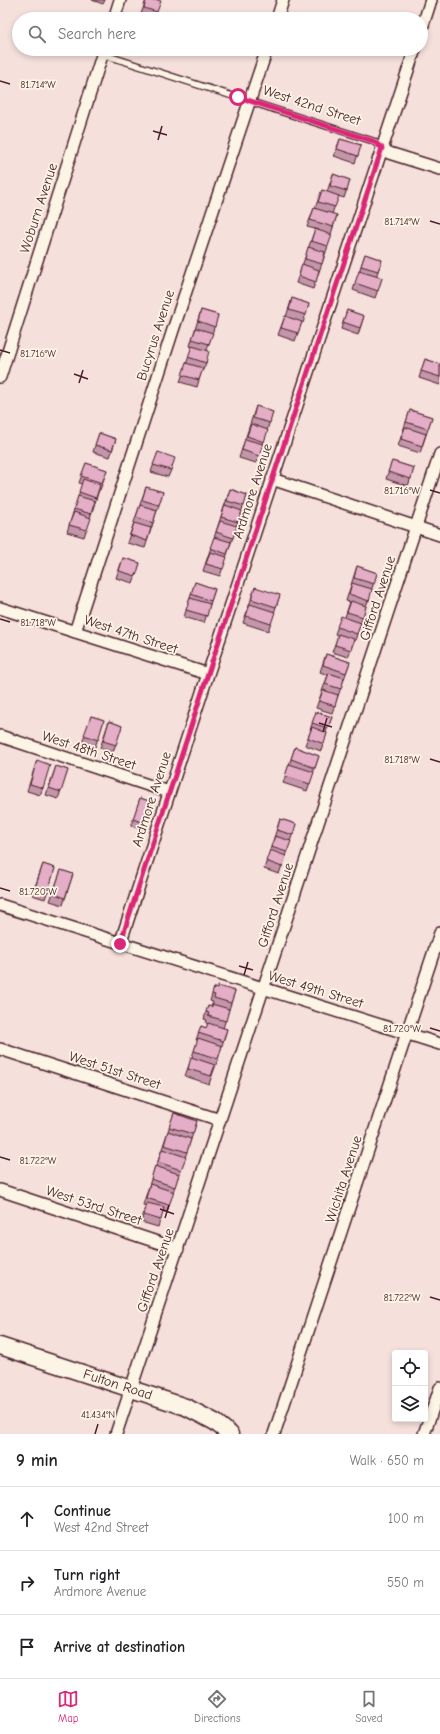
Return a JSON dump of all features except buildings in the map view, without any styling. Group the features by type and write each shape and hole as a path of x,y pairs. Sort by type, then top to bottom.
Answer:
{"main road":[{"name":"Fulton Road","path":"0,1346 186,1407 215,1422 230,1434"}],"street":[{"path":"116,12 120,0"},
{"path":"279,12 283,0"},
{"path":"427,12 431,0"},
{"name":"Woburn Avenue","path":"0,377 102,56"},
{"name":"Bucyrus Avenue","path":"74,632 265,56"},
{"name":"Ardmore Avenue","path":"120,944 413,56"},
{"name":"West 42nd Street","path":"382,148 390,153 440,169"},
{"name":"Gifford Avenue","path":"116,1434 440,454"},
{"path":"272,479 440,535"},
{"name":"West 47th Street","path":"0,608 208,674"},
{"name":"West 48th Street","path":"0,736 169,792"},
{"name":"West 49th Street","path":"0,905 440,1044"},
{"name":"Wichita Avenue","path":"274,1434 440,933"},
{"name":"West 51st Street","path":"0,1048 220,1120"},
{"name":"West 53rd Street","path":"0,1190 178,1249"},
{"path":"424,1434 439,1391"}],"lane":[{"name":"West 42nd Street","path":"115,56 373,141 382,148"}],"route":[{"path":"120,944 382,148 373,141 238,97"}]}
